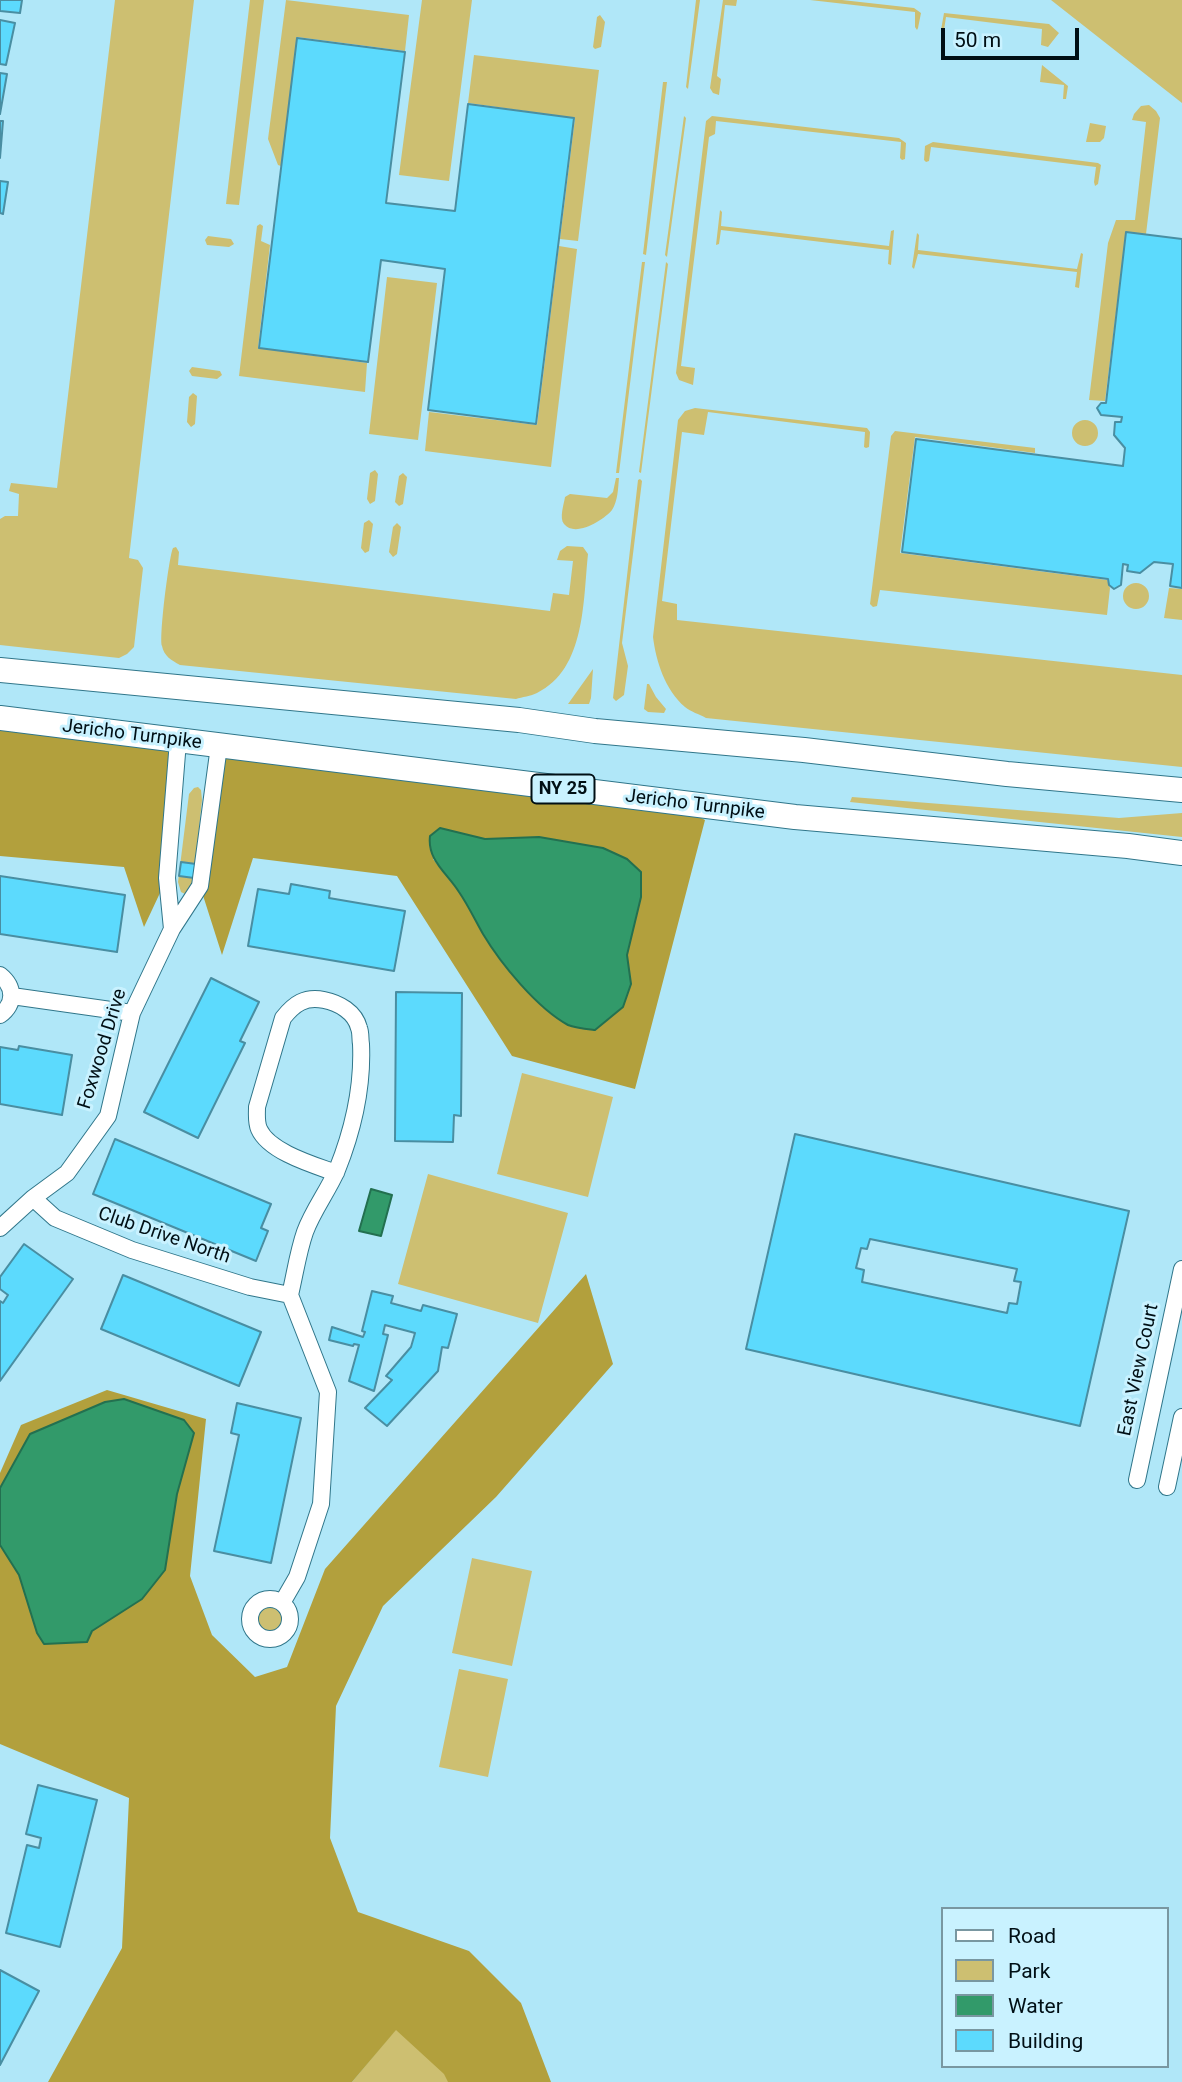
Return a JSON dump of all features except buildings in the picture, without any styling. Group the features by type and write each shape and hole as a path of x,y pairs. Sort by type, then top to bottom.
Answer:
{"main road":[{"path":"0,670 519,720 606,732 1182,790"},
{"name":"Jericho Turnpike","path":"0,718 795,817 1182,853"}],"street":[{"path":"172,929 167,878 178,741"},
{"name":"Foxwood Drive","path":"0,1228 66,1172 107,1116 132,1013 172,929 200,886 219,746"},
{"path":"0,975 7,981 12,996 7,1009 0,1015"},
{"path":"12,996 132,1013"},
{"path":"282,1603 294,1583 321,1504 328,1392 290,1295 305,1232 335,1173 355,1115 362,1059 359,1027 350,1012 334,1002 318,998 304,999 291,1007 283,1018 257,1107 257,1123 261,1133 272,1143 298,1159 335,1173"},
{"name":"Club Drive North","path":"33,1198 55,1218 132,1250 250,1287 290,1295"},
{"name":"East View Court","path":"1137,1480 1182,1269"},
{"path":"1167,1487 1182,1417"}],"green space":[{"path":"115,0 194,0 129,558 138,560 143,568 134,647 119,658 0,645 0,519 5,516 18,516 19,494 9,491 11,483 57,488"},
{"path":"250,0 264,0 239,205 226,204"},
{"path":"286,0 409,15 405,51 297,37 281,166 278,165 268,139"},
{"path":"422,0 472,0 449,181 399,175"},
{"path":"696,0 700,0 688,89 686,87"},
{"path":"723,0 737,0 736,6 725,5 717,76 721,79 719,95 713,93 710,88"},
{"path":"810,0 842,0 914,8 921,13 917,30 915,12"},
{"path":"1051,0 1182,0 1182,103"},
{"path":"944,13 1049,24 1059,33 1048,47 1041,45 1042,29 946,17 942,31"},
{"path":"600,15 605,22 601,47 595,49 593,47 597,17"},
{"path":"474,55 599,70 578,241 560,239 575,118 468,103"},
{"path":"1042,65 1068,86 1066,99 1063,99 1064,85 1040,82"},
{"path":"663,82 667,82 646,255 643,254"},
{"path":"1149,105 1160,118 1146,234 1126,232 1105,401 1089,400 1108,243 1116,220 1135,220 1146,122 1132,120 1141,106"},
{"path":"684,116 686,118 667,257 665,255"},
{"path":"712,116 899,138 906,143 905,159 900,158 901,142 716,121 715,134 709,137 681,366 695,368 693,385 679,380 676,373 706,121"},
{"path":"1090,123 1106,126 1104,138 1100,142 1086,142"},
{"path":"933,142 1098,163 1101,165 1098,184 1095,186 1094,182 1096,167 931,147 929,161 926,162 925,146"},
{"path":"720,210 721,226 889,246 891,231 894,230 891,265 888,264 889,250 721,230 719,244 716,245"},
{"path":"257,226 263,226 261,241 270,245 258,348 367,363 365,392 239,376"},
{"path":"917,233 918,250 1077,269 1081,253 1079,288 1075,287 1077,272 918,254 914,269 912,267"},
{"path":"208,236 231,239 234,244 229,247 207,245 205,240"},
{"path":"559,246 577,249 551,467 425,451 429,412 537,425"},
{"path":"642,262 645,262 619,473 616,473"},
{"path":"666,262 668,264 641,473 639,472"},
{"path":"387,277 437,283 418,440 369,434"},
{"path":"192,367 220,371 222,375 217,379 192,376 189,371"},
{"path":"193,393 197,396 195,424 191,427 187,422 189,397"},
{"path":"695,408 867,428 870,432 869,447 864,447 865,432 708,412 704,435 682,432 662,601 677,604 677,620 1182,675 1182,767 706,718 687,709 667,684 656,656 653,637 678,420 685,411"},
{"path":"1085,420 1094,424 1098,433 1094,442 1085,446 1076,442 1072,433 1076,424"},
{"path":"895,431 1035,448 1035,453 915,437 900,553 1107,580 1110,588 1107,615 880,590 877,606 873,607 870,604 891,436"},
{"path":"375,470 378,474 375,501 370,504 367,499 370,473"},
{"path":"403,473 407,477 403,504 399,506 395,502 399,476"},
{"path":"616,478 619,478 617,499 608,514 596,523 582,528 569,528 564,524 562,515 565,497 570,494 607,498 613,492"},
{"path":"640,479 642,481 622,643 628,666 624,695 616,701 613,698"},
{"path":"369,520 373,524 369,551 365,553 361,548 364,523"},
{"path":"397,523 401,527 397,554 393,557 389,552 393,527"},
{"path":"567,546 583,547 588,554 583,612 573,651 565,668 553,682 537,693 516,699 180,665 166,655 162,646 167,580 171,554 176,547 179,552 178,565 550,611 553,593 569,595 573,561 557,560 560,551"},
{"path":"1136,583 1145,587 1149,596 1145,605 1136,609 1127,605 1123,596 1127,587"},
{"path":"1169,588 1182,589 1182,620 1164,618"},
{"path":"593,669 589,704 568,704"},
{"path":"647,684 666,709 664,713 648,712 644,709"},
{"path":"198,787 202,800 193,886 190,892 185,894 181,892 178,882 189,794"},
{"path":"852,797 1119,818 1182,813 1182,837 850,802"},
{"path":"522,1073 613,1097 588,1197 497,1174"},
{"path":"428,1174 568,1213 538,1323 398,1284"},
{"path":"472,1558 532,1571 512,1666 452,1653"},
{"path":"270,1604 281,1609 286,1620 281,1631 270,1636 259,1631 254,1620 259,1609"},
{"path":"459,1669 508,1679 488,1777 439,1767"},
{"path":"396,2029 504,2082 352,2082"}],"shaded area":[{"path":"0,718 178,741 167,878 144,927 124,867 0,856"},
{"path":"219,746 671,802 705,820 635,1089 512,1056 397,876 253,858 222,955 200,886","holes":["462,833 485,839 539,837 603,848 627,859 641,872 641,897 627,955 631,984 623,1007 570,1026 537,1001 510,971 457,889 433,859"]},
{"path":"586,1274 613,1364 496,1497 383,1606 336,1706 330,1838 358,1912 469,1951 521,2003 551,2082 448,2082 444,2074 396,2030 352,2082 48,2082 122,1948 129,1798 0,1744 0,1473 21,1425 107,1390 206,1419 190,1576 212,1635 255,1677 287,1667 325,1569"}],"water":[{"path":"440,828 485,839 539,837 603,848 627,859 641,872 641,897 627,955 631,984 623,1007 595,1030 568,1025 532,997 483,934 462,897 435,859 430,836"},
{"path":"371,1189 392,1195 381,1236 359,1231"},
{"path":"124,1399 184,1420 194,1433 177,1494 165,1570 142,1599 92,1631 87,1642 44,1644 37,1633 19,1575 0,1545 0,1488 30,1434 105,1402"}]}
